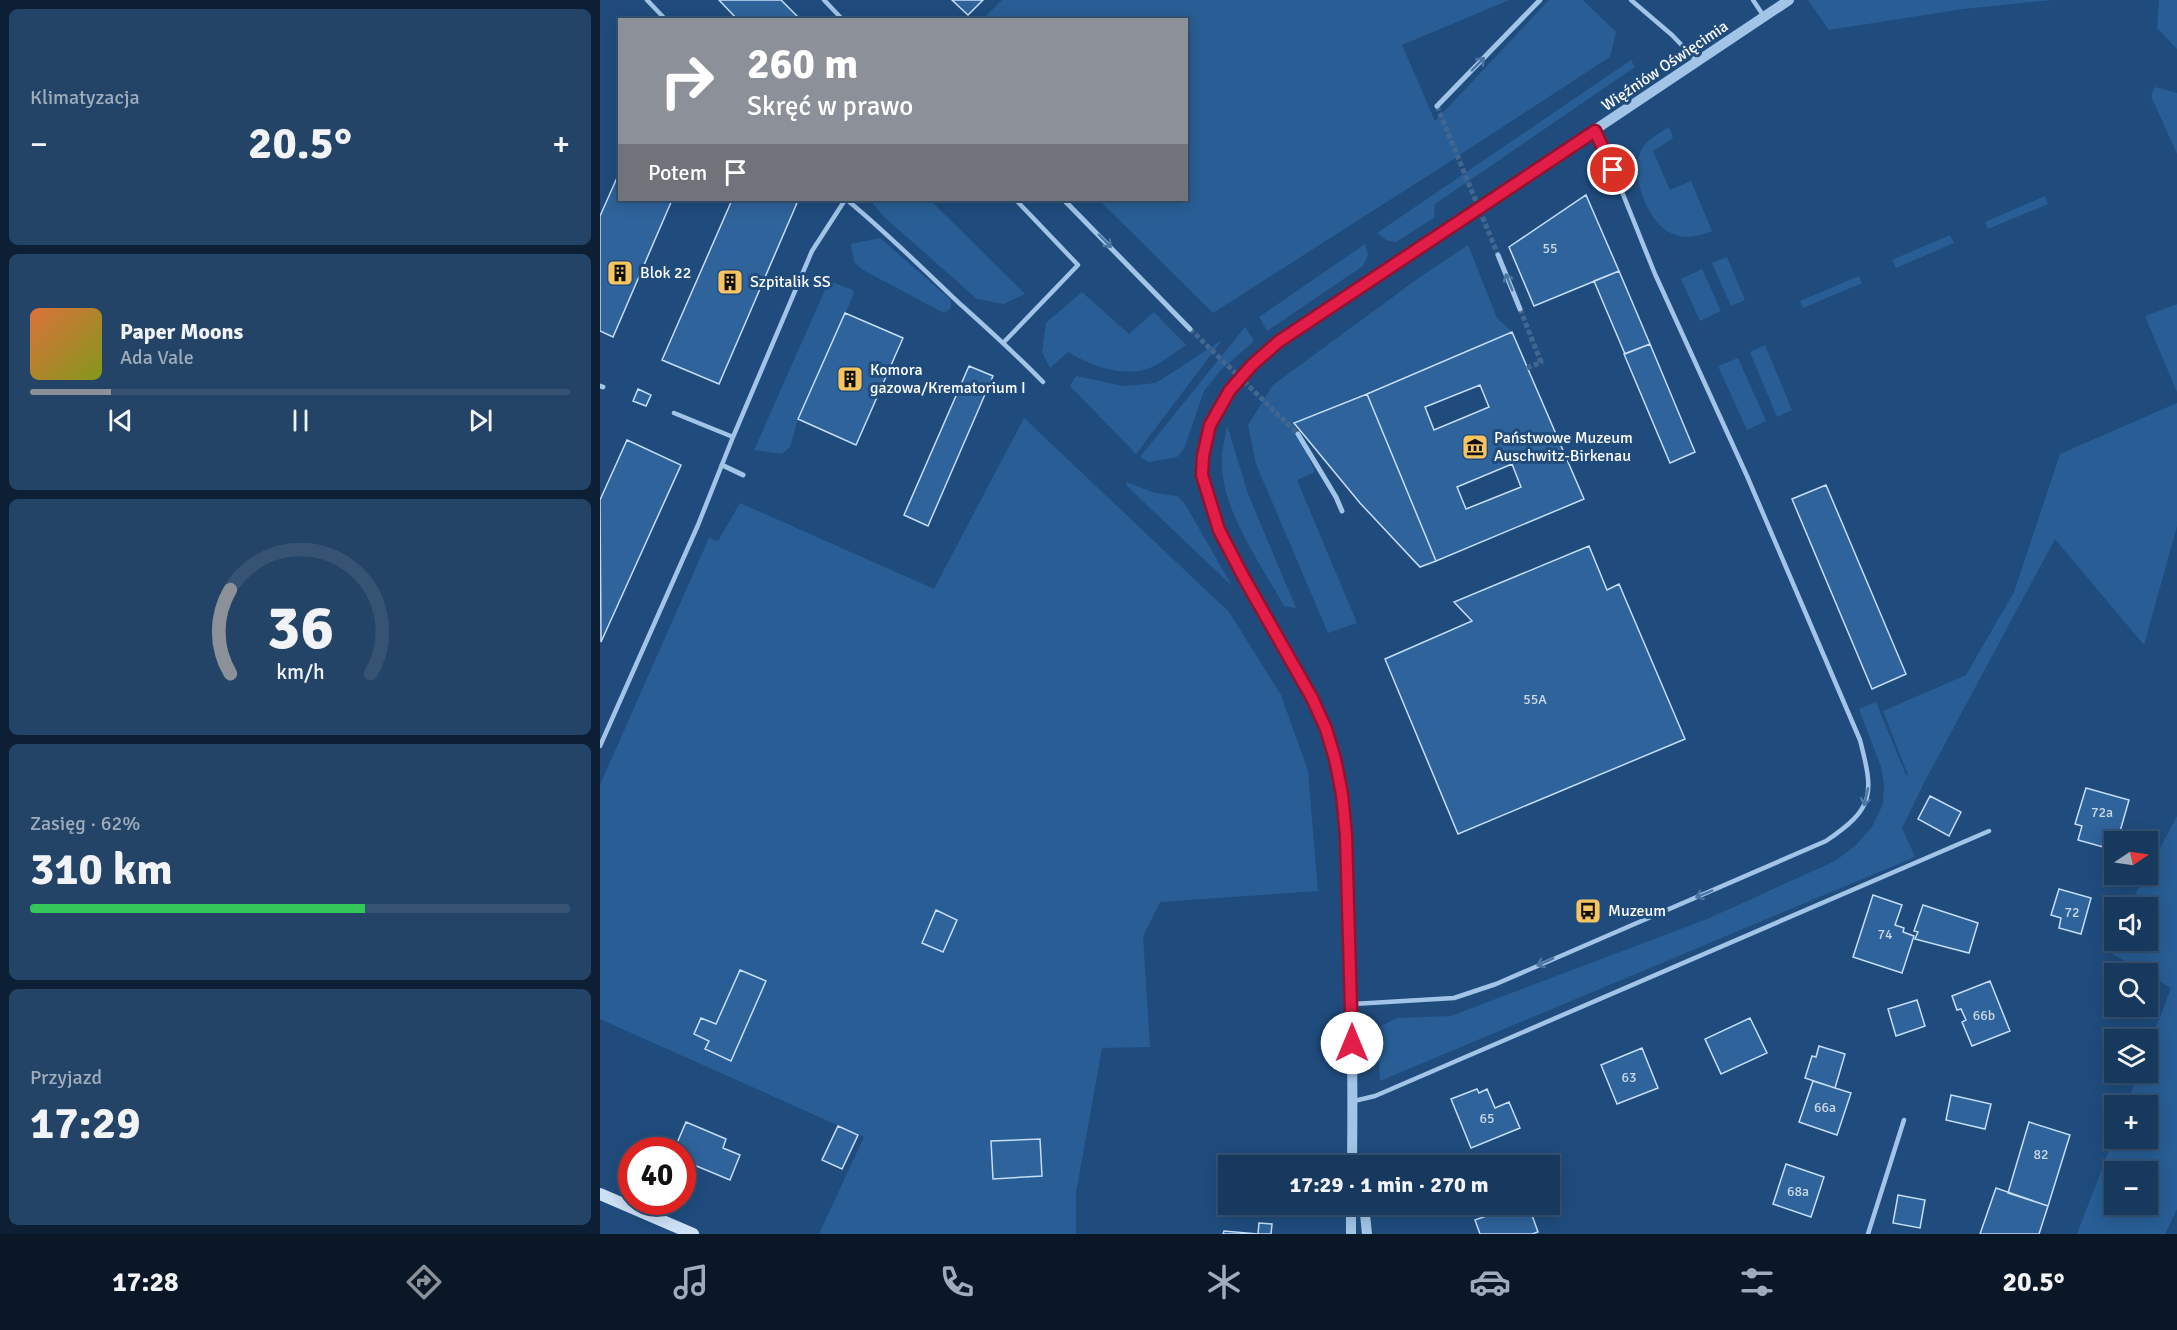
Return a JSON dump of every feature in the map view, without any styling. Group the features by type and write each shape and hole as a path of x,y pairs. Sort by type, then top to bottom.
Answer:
{"main road":[{"path":"600,1194 693,1234"}],"street":[{"path":"1437,106 1540,0"},
{"name":"Więźniów Oświęcimia","path":"1352,1155 1352,1004 1346,835 1342,794 1326,729 1312,698 1219,530 1202,475 1203,456 1210,425 1230,390 1252,365 1278,342 1789,0"},
{"path":"1065,201 1190,329"},
{"path":"1498,255 1520,309"},
{"path":"1298,434 1342,511"},
{"path":"722,465 743,475"},
{"name":"Więźniów Oświęcimia","path":"1353,1101 1359,1155"},
{"path":"1351,1215 1351,1234"},
{"path":"1365,1215 1367,1234"}],"lane":[{"path":"647,0 664,18"},
{"path":"824,0 841,18"},
{"path":"1631,0 1672,35 1698,62"},
{"path":"1753,0 1764,18"},
{"path":"1352,1004 1454,998 1496,984 1826,841 1849,825 1867,803 1869,776 1860,740 1743,467 1655,274 1606,152 1595,131"},
{"path":"600,746 812,251 845,201"},
{"path":"847,201 884,231 1004,342 1043,382"},
{"path":"1004,342 1078,265 1017,201"},
{"path":"674,413 733,437"},
{"path":"1353,1101 1375,1096 1989,831"},
{"path":"1868,1234 1904,1120"}],"shaded area":[{"path":"1002,0 1509,0 1402,45 1435,121 1549,0 1583,0 1616,32 1610,57 1213,313 1100,201 1188,201 1188,18 984,18"},
{"path":"1808,0 2052,0 1963,9 1829,30"},
{"path":"2159,0 2177,0 2177,49 2157,28"},
{"path":"1631,60 1635,67 1435,204 1434,218 1396,242 1386,240 1377,233"},
{"path":"2155,87 2177,93 2177,154 2151,96"},
{"path":"1669,127 1673,138 1653,151 1670,190 1691,181 1712,231 1697,236 1676,235 1663,228 1648,209 1639,184 1638,161 1643,147"},
{"path":"2045,196 2048,204 1988,229 1985,222"},
{"path":"871,201 931,201 1025,294 1004,304 977,299 883,216"},
{"path":"1950,235 1954,243 1896,268 1892,260"},
{"path":"880,238 951,300 951,308 944,313 863,270 854,262 851,244"},
{"path":"1365,244 1368,255 1363,266 1267,331 1259,317"},
{"path":"1468,245 1497,318 1512,332 1294,423 1315,472 1297,480 1357,623 1328,633 1256,464 1248,425 1273,385 1420,277"},
{"path":"1727,257 1745,300 1731,306 1712,263"},
{"path":"1702,269 1721,311 1700,321 1681,279"},
{"path":"1859,276 1862,283 1803,308 1800,301"},
{"path":"829,281 853,290 854,294 798,419 790,447 782,454 754,450"},
{"path":"1082,292 1129,334 1154,312 1186,345 1155,366 1140,371 1108,369 1068,352 1050,368 1042,352 1046,323"},
{"path":"2177,304 2177,392 2145,316"},
{"path":"1245,327 1254,341 1220,371 1204,391 1184,449 1177,457 1149,462 1140,457"},
{"path":"1222,340 1136,454 1070,386 1076,376 1124,386 1156,383"},
{"path":"1765,345 1792,410 1777,417 1750,352"},
{"path":"1738,358 1766,421 1747,430 1718,366"},
{"path":"2177,403 2177,526 2144,645 2055,539 1902,828 1915,857 1380,1081 1377,1028 1397,1018 1451,1016 1707,919 1835,861 1855,846 1872,827 1883,804 1884,784 1881,767 1859,709 1876,702 1906,775 1908,775 1883,711 1966,675 2014,592 2060,454"},
{"path":"1024,418 1229,612 1281,695 1308,771 1318,891 1160,902 1143,936 1150,1047 1102,1048 1076,1193 1076,1234 819,1234 864,1137 600,1019 600,785 709,538 718,541 740,503 934,589"},
{"path":"1227,425 1248,494 1296,608 1284,606 1253,554 1234,515 1223,477 1222,454"},
{"path":"1126,482 1155,493 1177,496 1185,504 1232,586 1127,486"},
{"path":"2177,816 2177,1209 2165,1234 2077,1234 2104,1164 2104,1215 2158,1215 2158,1161 2105,1161 2110,1149 2158,1149 2158,1095 2130,1095 2135,1083 2158,1083 2158,1029 2156,1029 2171,988 2158,980 2158,963 2128,963 2108,951 2158,951 2158,897 2134,897 2140,885 2158,885 2158,851"}],"building":[{"path":"719,0 781,0 799,18 736,18"},
{"path":"952,0 983,0 968,15"},
{"name":"Blok 22","path":"618,176 618,201 672,201 613,337 600,331 600,216"},
{"path":"1586,195 1619,271 1534,306 1509,247"},
{"name":"Szpitalik SS","path":"732,201 792,201 797,203 719,384 662,360"},
{"path":"1619,271 1650,344 1625,354 1594,281"},
{"name":"Komora gazowa/Krematorium I","path":"845,313 903,338 856,445 798,419"},
{"name":"Państwowe Muzeum Auschwitz-Birkenau","path":"1512,332 1584,499 1436,561 1367,394","holes":["1480,385 1489,407 1434,430 1425,407","1512,464 1521,487 1466,509 1457,487"]},
{"path":"1650,344 1695,452 1670,463 1624,354"},
{"path":"969,366 993,376 928,526 904,515"},
{"path":"638,389 651,395 646,406 633,401"},
{"path":"1367,394 1436,561 1420,567 1360,503 1294,423"},
{"path":"627,440 681,465 601,642 600,500"},
{"path":"1826,485 1906,674 1872,689 1792,499"},
{"path":"1589,546 1607,590 1619,584 1685,739 1458,834 1385,659 1472,621 1454,602"},
{"path":"2086,788 2129,800 2120,831 2104,831 2104,847 2078,840 2082,826 2075,824"},
{"path":"1930,796 1961,812 1949,836 1918,819"},
{"path":"2059,889 2091,898 2081,934 2059,928 2061,918 2051,915"},
{"path":"1873,895 1902,905 1895,925 1904,928 1903,932 1914,936 1902,973 1853,957"},
{"path":"1923,905 1978,923 1969,953 1915,939 1918,932 1914,931"},
{"path":"936,910 957,920 943,952 922,943"},
{"path":"740,970 766,981 731,1061 705,1049 709,1041 694,1034 701,1018 716,1024"},
{"path":"1990,981 2010,1031 1972,1046 1962,1022 1966,1020 1961,1009 1957,1010 1952,996"},
{"path":"1917,1000 1925,1026 1896,1036 1888,1009"},
{"path":"1750,1018 1767,1053 1721,1074 1705,1039"},
{"path":"1819,1046 1845,1054 1835,1088 1805,1078 1812,1056 1816,1057"},
{"path":"1642,1048 1658,1088 1617,1104 1601,1065"},
{"path":"1813,1081 1851,1093 1837,1135 1799,1122"},
{"path":"1477,1089 1479,1093 1487,1089 1495,1108 1509,1102 1520,1128 1471,1148 1451,1099"},
{"path":"1951,1095 1991,1104 1985,1129 1946,1120"},
{"path":"686,1122 726,1139 723,1148 740,1155 730,1180 696,1166 696,1137 680,1137"},
{"path":"2029,1122 2070,1135 2048,1206 2008,1193"},
{"path":"838,1126 858,1135 842,1169 822,1160"},
{"path":"1040,1139 1042,1176 993,1179 991,1141"},
{"path":"1786,1164 1824,1177 1811,1217 1773,1204"},
{"path":"1996,1188 2048,1206 2039,1234 1980,1234"},
{"path":"1898,1195 1925,1200 1920,1228 1893,1223"},
{"path":"1489,1215 1532,1215 1538,1232 1480,1234 1475,1220"},
{"path":"1259,1223 1272,1224 1271,1234 1258,1234"},
{"path":"1224,1231 1258,1234 1223,1234"}],"tunnel":[{"path":"1437,106 1498,255"},
{"path":"1520,309 1541,362 1527,368"},
{"path":"1190,329 1298,434"}],"place":[{"name":"Blok 22","path":"620,273"},
{"name":"Szpitalik SS","path":"730,282"},
{"name":"Komora gazowa/Krematorium I","path":"850,379"},
{"name":"Państwowe Muzeum Auschwitz-Birkenau","path":"1475,447"},
{"name":"Muzeum","path":"1588,911"}],"route":[{"path":"1352,1043 1346,835 1342,794 1335,759 1326,729 1312,698 1219,530 1202,475 1203,456 1210,425 1230,390 1252,365 1278,342 1595,131 1613,170"}]}
